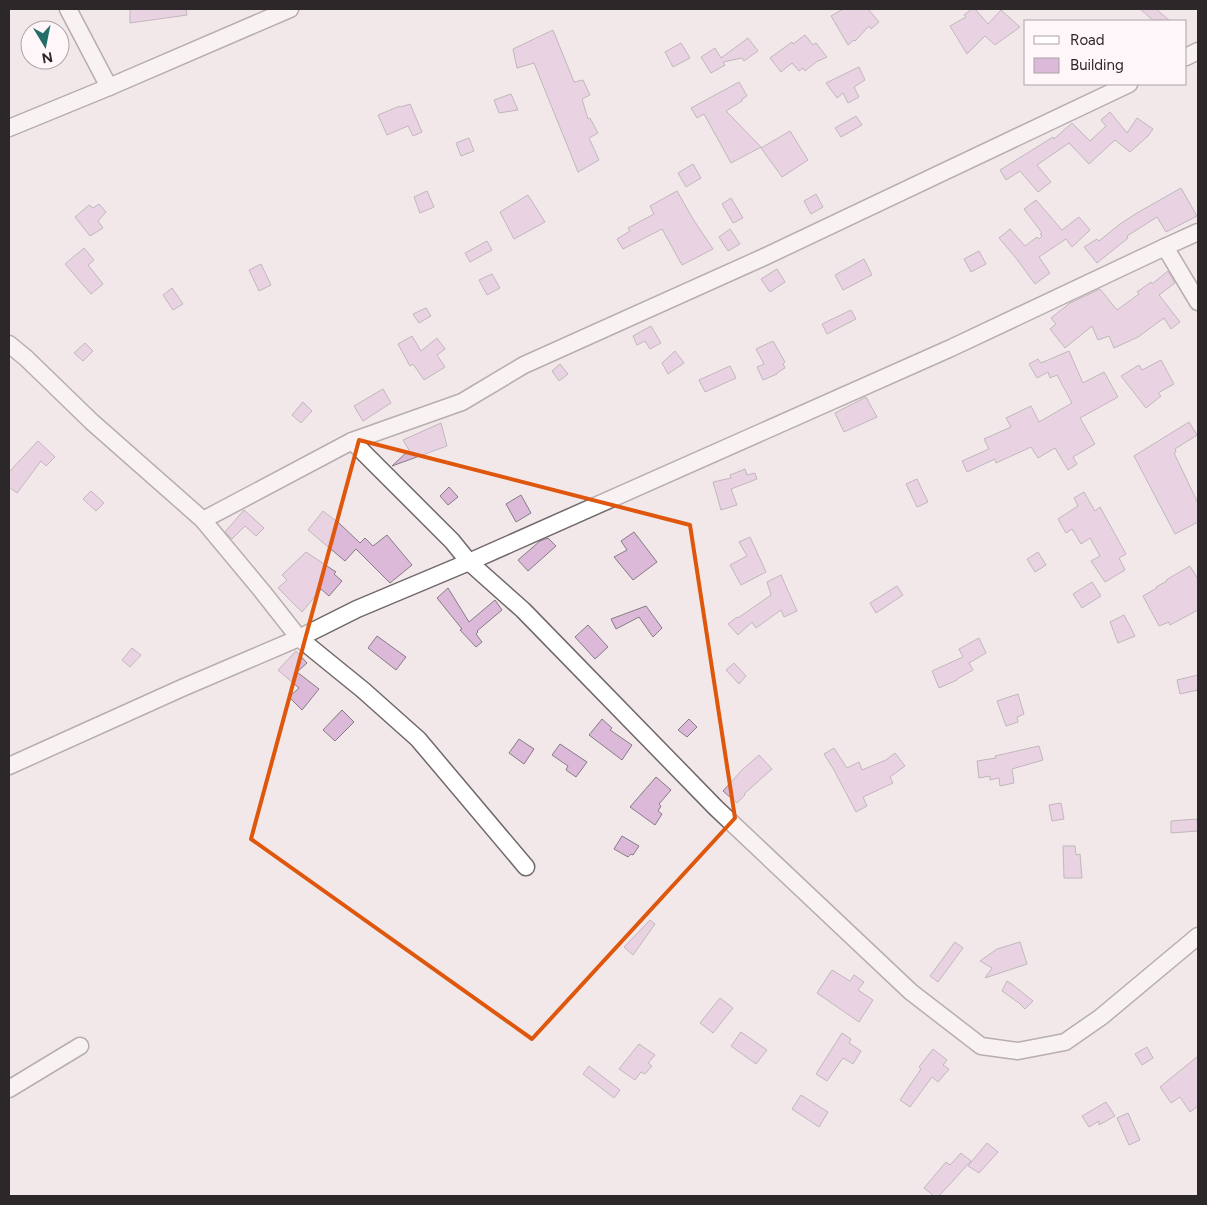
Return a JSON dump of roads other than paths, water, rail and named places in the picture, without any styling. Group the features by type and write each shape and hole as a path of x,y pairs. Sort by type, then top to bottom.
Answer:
{"street":[{"path":"68,9 109,87"},
{"path":"9,128 290,9"},
{"path":"203,520 352,441 462,402 524,365 762,258 1127,85"},
{"path":"9,766 172,692 298,638 357,609 469,562 951,348 1198,232"},
{"path":"1165,247 1198,302"},
{"path":"9,344 92,422 203,520 298,638 363,690 418,739 526,867"},
{"path":"352,441 452,541 469,562 524,610 716,808 904,985 981,1046 1018,1051 1066,1042 1101,1017 1198,936"},
{"path":"9,1089 80,1046"}]}
